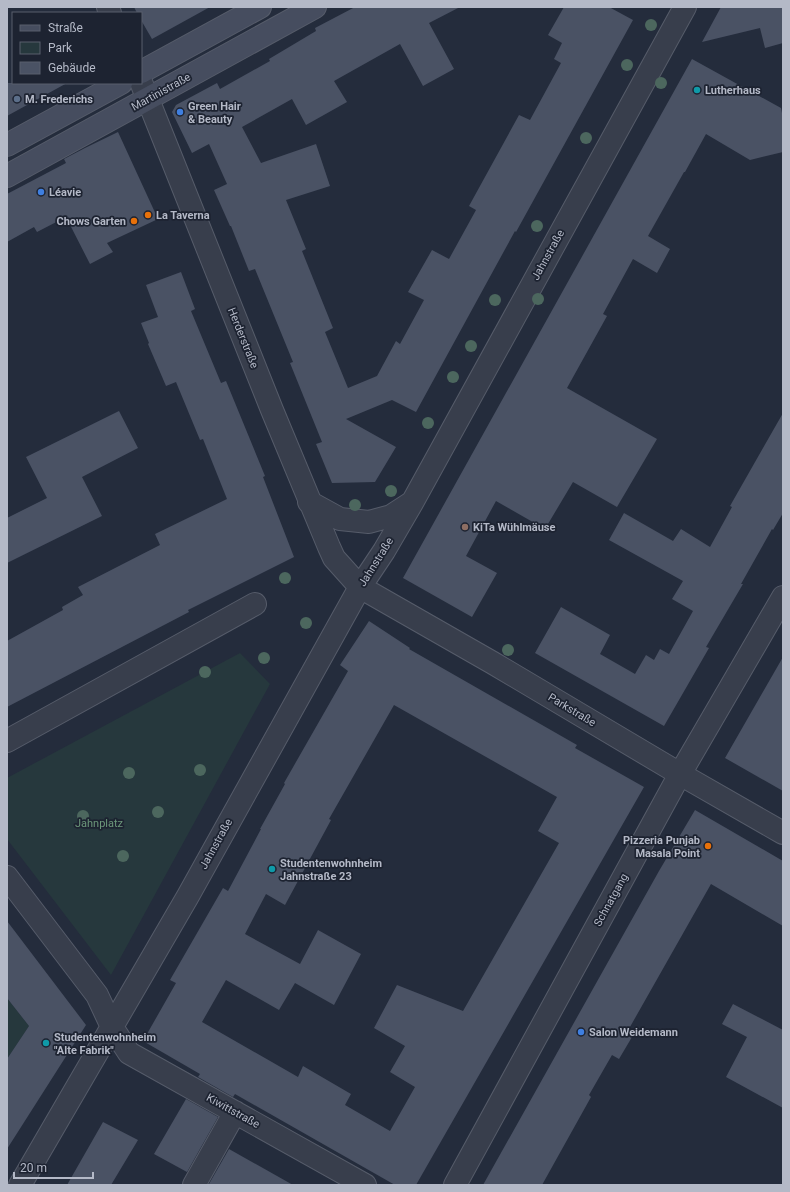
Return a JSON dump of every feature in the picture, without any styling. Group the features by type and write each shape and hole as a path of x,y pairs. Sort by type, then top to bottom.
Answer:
{"main road":[{"path":"142,71 260,7"},
{"name":"Martinistraße","path":"7,176 144,91 315,7"},
{"path":"7,145 119,84"}],"street":[{"name":"Jahnstraße","path":"20,1185 191,889 360,587 384,551 412,503 685,7"},
{"name":"Herderstraße","path":"144,91 165,140 309,502 334,558 360,587"},
{"name":"Jahnstraße","path":"309,502 340,519 369,522 391,516 412,503"},
{"name":"Parkstraße","path":"360,587 783,833"},
{"name":"Schnatgang","path":"455,1185 680,774 783,597"},
{"path":"7,741 255,604"},
{"path":"7,877 97,995 112,1027"},
{"name":"Kiwittstraße","path":"112,1027 129,1053 365,1185"},
{"path":"194,1185 235,1112"}],"green space":[{"name":"Jahnplatz","path":"240,653 270,684 111,975 7,839 7,778"},
{"path":"7,998 29,1026 7,1059"}],"building":[{"path":"134,7 210,7 152,39 142,22 142,12 136,12"},
{"path":"355,7 460,7 429,23 454,69 423,86 400,44 334,81 347,102 306,125 292,99 242,127 261,163 316,144 330,186 286,200 306,249 302,251 333,328 325,332 348,388 377,376 396,341 400,344 424,300 408,292 432,250 449,259 476,210 469,206 519,115 530,120 561,63 554,59 562,43 548,35 564,7 609,7 633,20 416,412 392,400 346,419 396,447 375,482 332,483 316,444 322,442 290,363 293,362 255,269 249,271 231,226 214,190 227,184 209,144 192,153 172,112 176,105 217,83 220,89 270,61 269,59 316,31 315,28"},
{"path":"721,7 783,7 783,43 765,48 760,28 702,42"},
{"path":"692,59 781,108 783,118 783,152 750,160 706,134 648,236 670,249 657,273 633,259 603,314 607,316 567,388 657,439 617,507 573,482 545,529 496,501 466,556 497,573 472,617 403,578"},
{"path":"7,83 65,84 7,116"},
{"path":"118,132 158,219 107,243 113,252 90,264 66,217 37,232 34,227 7,242 7,194 66,163 64,159"},
{"path":"181,272 195,309 191,311 221,383 226,381 265,476 263,477 294,557 188,610 189,612 7,707 7,641 63,610 62,607 83,595 78,587 160,545 155,534 227,499 203,439 200,440 176,382 166,386 148,344 149,343 141,323 158,317 146,285"},
{"path":"119,411 138,448 82,477 102,516 7,563 7,518 47,498 26,457"},
{"path":"783,413 783,513 773,530 772,529 741,584 743,584 706,647 709,648 664,726 535,653 561,607 610,635 600,654 635,674 646,655 654,660 660,649 669,654 693,611 672,599 683,581 609,540 624,513 673,541 681,529 710,547 732,507 730,506"},
{"path":"369,621 410,648 409,649 577,745 575,748 644,787 416,1185 395,1185 235,1094 233,1097 198,1077 200,1074 143,1041 176,983 170,980 223,888 228,891 285,784 284,783 348,671 340,665","holes":["394,705 557,797 538,831 559,843 463,1011 397,985 374,1028 405,1046 390,1072 415,1087 390,1131 345,1105 351,1094 303,1066 298,1077 202,1022 226,980 279,1010 295,983 334,1005 361,954 318,930 300,964 245,934 266,894 285,905 331,820 329,819"]},
{"path":"783,657 783,791 725,758"},
{"path":"695,810 783,861 783,926 711,884 626,1034 632,1037 619,1059 612,1055 589,1095 591,1097 542,1185 483,1185 659,871"},
{"name":"Studentenwohnheim \"Alte Fabrik\"","path":"7,921 86,1025 7,1149 7,1059 29,1026 7,998"},
{"path":"733,1004 783,1030 783,1108 726,1077 747,1037 722,1024"},
{"path":"186,1099 218,1117 187,1172 154,1154"},
{"path":"103,1122 138,1140 111,1185 67,1185"},
{"path":"229,1149 293,1185 209,1184"}],"place":[{"name":"Lutherhaus","path":"697,90"},
{"name":"M. Frederichs","path":"17,99"},
{"name":"Green Hair & Beauty","path":"180,112"},
{"name":"Léavie","path":"41,192"},
{"name":"La Taverna","path":"148,215"},
{"name":"Chows Garten","path":"134,221"},
{"name":"KiTa Wühlmäuse","path":"465,527"},
{"name":"Pizzeria Punjab Masala Point","path":"708,846"},
{"name":"Studentenwohnheim Jahnstraße 23","path":"272,869"},
{"name":"Salon Weidemann","path":"581,1032"},
{"name":"Studentenwohnheim \"Alte Fabrik\"","path":"46,1043"}]}
